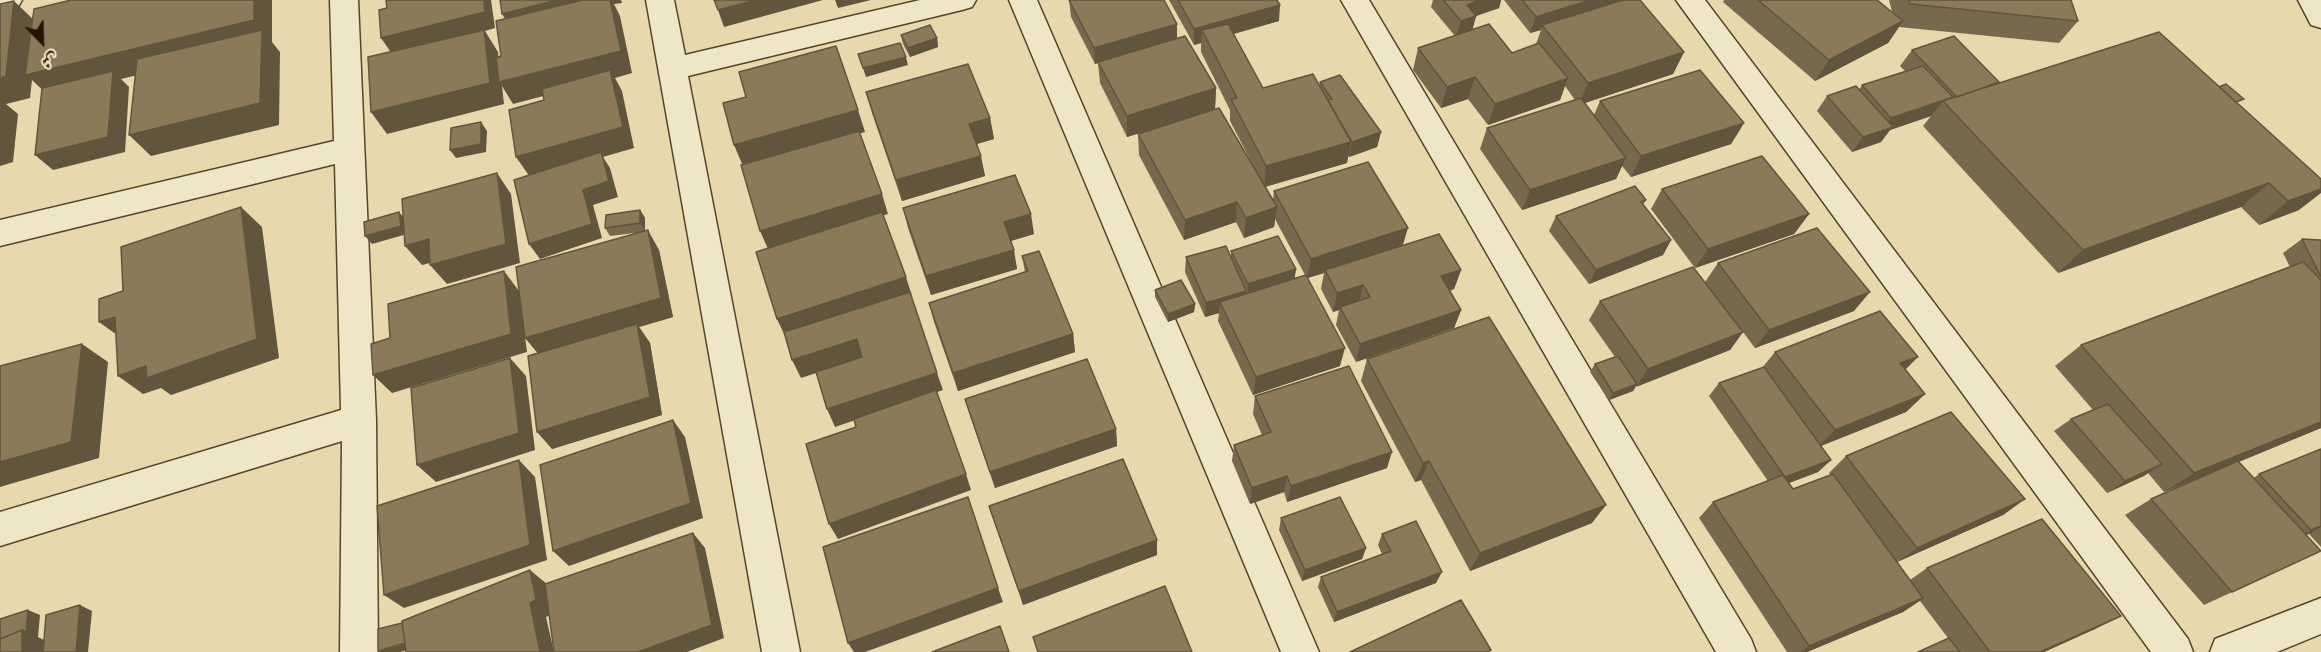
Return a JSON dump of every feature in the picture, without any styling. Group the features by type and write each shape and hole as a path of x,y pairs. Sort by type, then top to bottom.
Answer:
{"street":[{"path":"0,2 8,0"},
{"path":"344,0 359,420 359,652"},
{"path":"660,0 781,652"},
{"path":"672,69 962,0"},
{"path":"1023,0 1300,652"},
{"path":"1355,0 1737,652"},
{"path":"1690,0 2174,652"},
{"path":"2312,0 2321,18"},
{"path":"0,233 350,149"},
{"path":"0,529 359,420"},
{"path":"2229,652 2321,616"}],"building":[{"path":"71,0 254,0 254,20 25,75 34,9"},
{"path":"386,0 484,0 485,12 381,38 379,10 387,8"},
{"path":"500,0 557,0 502,14"},
{"path":"583,0 610,0 621,51 499,82 496,58 501,56 496,21"},
{"path":"714,0 756,0 718,10"},
{"path":"1069,0 1164,0 1177,24 1094,48"},
{"path":"1178,0 1277,0 1280,5 1194,29"},
{"path":"1443,0 1480,0 1467,5 1476,16 1461,21"},
{"path":"1522,0 1590,0 1536,17"},
{"path":"1623,0 1640,0 1684,52 1588,83 1542,25"},
{"path":"1758,0 1877,0 1903,21 1829,60"},
{"path":"1909,0 2071,0 2078,21 1910,4"},
{"path":"14,1 6,76 0,78 0,4"},
{"path":"1228,24 1263,88 1313,74 1351,142 1266,166 1231,99 1237,98 1202,30"},
{"path":"1489,24 1512,53 1539,43 1568,78 1495,104 1475,77 1447,87 1418,48"},
{"path":"930,25 937,38 908,48 901,35"},
{"path":"262,30 260,103 129,135 137,59"},
{"path":"484,30 490,83 371,112 368,57"},
{"path":"2159,32 2321,179 2321,189 2288,201 2269,183 2083,250 1943,101"},
{"path":"1185,36 1216,88 1127,116 1098,62"},
{"path":"1954,36 1999,82 1957,97 1912,50"},
{"path":"900,43 906,57 863,68 858,54"},
{"path":"836,46 858,110 734,145 723,103 746,97 739,72"},
{"path":"968,64 990,118 969,124 981,156 896,180 866,92"},
{"path":"1923,66 1953,97 1891,118 1862,85"},
{"path":"610,70 623,127 516,157 509,110 544,100 542,89"},
{"path":"1700,70 1744,123 1641,156 1600,101"},
{"path":"113,71 108,137 35,155 42,88"},
{"path":"1340,75 1381,132 1352,142 1328,100 1332,99 1320,82"},
{"path":"2226,84 2244,99 2236,102 2219,87"},
{"path":"1856,86 1893,127 1863,137 1827,96"},
{"path":"1581,98 1626,158 1530,190 1487,128"},
{"path":"1219,108 1277,207 1246,218 1237,202 1185,220 1138,134"},
{"path":"481,122 481,144 450,150 451,128"},
{"path":"859,131 882,194 760,231 741,165"},
{"path":"601,152 609,181 583,190 592,224 529,244 514,180"},
{"path":"1762,156 1809,214 1708,249 1662,189"},
{"path":"1368,162 1408,228 1311,259 1274,191"},
{"path":"497,173 506,244 430,265 429,239 405,246 402,199"},
{"path":"1015,175 1031,214 1004,222 1014,250 926,276 903,208"},
{"path":"1635,186 1646,200 1641,202 1671,240 1596,270 1556,216"},
{"path":"241,207 257,339 147,378 146,366 118,376 115,317 99,322 99,299 123,291 121,247"},
{"path":"640,210 640,223 605,228 606,215"},
{"path":"399,212 401,226 365,236 364,222"},
{"path":"882,212 906,277 777,319 756,252"},
{"path":"1817,228 1870,292 1769,330 1718,263"},
{"path":"648,230 661,298 525,338 516,267"},
{"path":"1439,234 1461,270 1441,276 1461,310 1360,344 1340,307 1370,297 1363,285 1337,293 1325,270"},
{"path":"1278,236 1296,269 1248,284 1231,251"},
{"path":"2302,239 2321,240 2321,277"},
{"path":"1226,246 1246,291 1206,303 1186,257"},
{"path":"1039,251 1073,334 953,373 929,303 1028,271 1022,256"},
{"path":"2303,262 2321,280 2321,422 2194,473 2081,345"},
{"path":"1693,267 1743,332 1648,369 1600,301"},
{"path":"504,271 511,334 373,375 371,344 390,338 388,304"},
{"path":"1306,275 1345,348 1256,377 1220,302"},
{"path":"1181,280 1195,304 1168,314 1155,290"},
{"path":"910,292 937,373 827,409 816,372 862,357 857,339 792,360 784,332"},
{"path":"1880,311 1918,357 1900,363 1925,394 1835,430 1775,352"},
{"path":"1489,317 1606,505 1480,553 1429,461 1423,463 1367,359"},
{"path":"637,324 650,397 537,432 528,356"},
{"path":"82,344 71,442 0,462 0,366"},
{"path":"1618,356 1637,384 1613,393 1595,364"},
{"path":"510,358 519,433 417,465 411,388"},
{"path":"1087,359 1116,429 990,472 965,399"},
{"path":"1349,366 1392,452 1291,486 1287,476 1252,488 1234,445 1271,432 1255,396"},
{"path":"1764,367 1831,460 1785,477 1719,383"},
{"path":"936,390 966,474 829,524 806,444 856,427 854,419"},
{"path":"2108,404 2162,464 2125,481 2071,419"},
{"path":"1951,412 2025,499 1917,548 1846,456"},
{"path":"673,420 691,503 553,551 540,465"},
{"path":"2321,449 2321,526 2311,530 2259,474"},
{"path":"1123,459 1157,540 1019,591 989,506"},
{"path":"519,460 530,545 384,595 377,506"},
{"path":"2238,461 2321,551 2232,592 2151,499"},
{"path":"1833,474 1923,598 1809,646 1713,502 1783,475 1793,489"},
{"path":"968,497 998,588 848,643 823,547"},
{"path":"1340,497 1366,548 1305,570 1281,518"},
{"path":"2042,519 2121,616 2040,652 1990,652 1927,568"},
{"path":"1416,521 1442,572 1337,612 1321,577 1391,551 1382,534"},
{"path":"693,533 712,625 638,652 554,652 545,584"},
{"path":"530,570 536,600 530,603 540,652 406,652 402,621"},
{"path":"1165,586 1192,652 1038,652 1033,637"},
{"path":"1461,600 1491,650 1487,652 1350,652"},
{"path":"80,605 76,652 43,652 46,615"},
{"path":"28,610 26,632 22,630 0,639 0,619"},
{"path":"402,623 405,643 378,651 378,629"},
{"path":"1000,626 1009,652 932,652"},
{"path":"22,630 22,652 0,652 0,639"},
{"path":"1949,638 1960,652 1918,652"}]}
